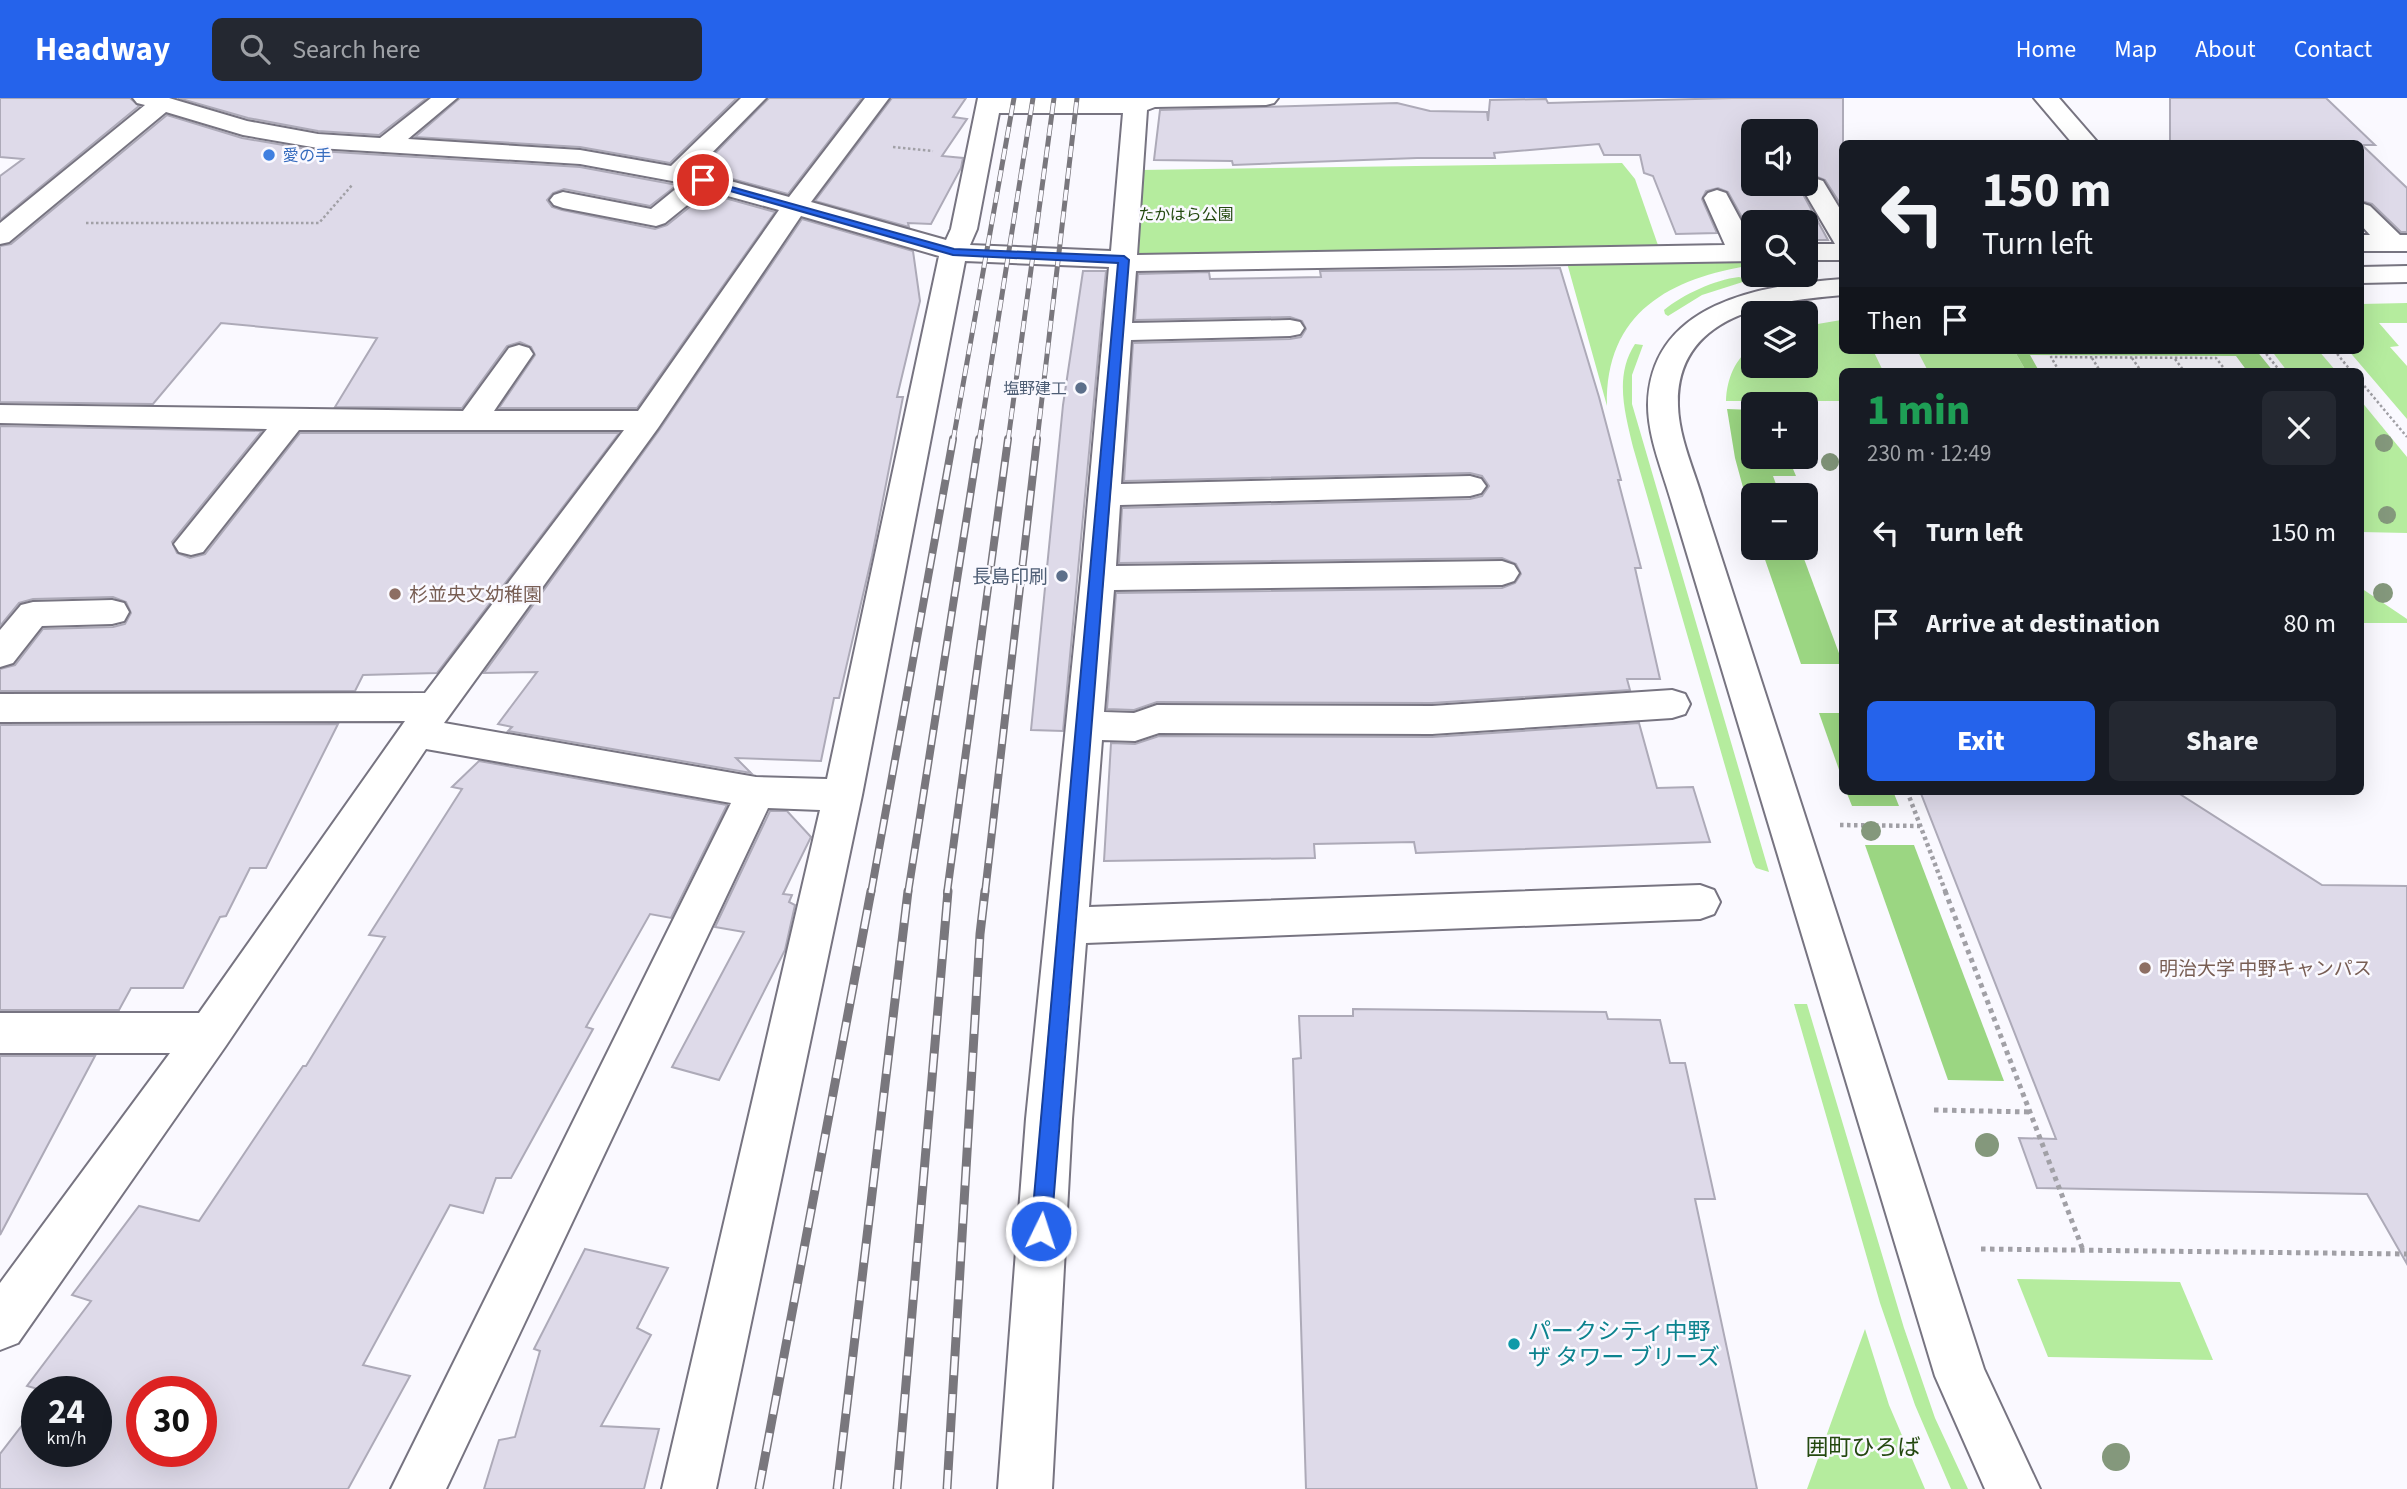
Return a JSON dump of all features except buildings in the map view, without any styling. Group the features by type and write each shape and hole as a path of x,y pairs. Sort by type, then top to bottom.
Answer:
{"street":[{"path":"386,145 445,98"},
{"path":"677,174 754,98"},
{"path":"0,1325 210,1033 427,720 647,421 794,207 877,98"},
{"path":"689,1489 843,795 953,252 964,229 989,102 1136,102 1266,98"},
{"path":"2046,98 2083,140"},
{"path":"8,230 153,101 243,128 318,142 580,158 677,174 927,242 953,252 1124,260 1138,263 1741,253"},
{"path":"1025,1489 1048,1133 1119,332 1136,102"},
{"path":"563,200 656,218 703,180"},
{"path":"1818,193 1839,231"},
{"path":"1717,198 1741,241"},
{"path":"2364,213 2400,243"},
{"path":"2364,243 2400,243"},
{"path":"1818,252 1839,252"},
{"path":"2364,275 2407,274"},
{"path":"1839,287 1772,294 1712,318 1695,330 1676,350 1665,375 1663,407 1688,504 1961,1376 2012,1489"},
{"path":"1119,332 1290,328"},
{"path":"473,419 519,354"},
{"path":"0,414 291,420 647,421"},
{"path":"191,544 291,420"},
{"path":"1104,495 1470,486"},
{"path":"1098,578 1502,573"},
{"path":"0,654 33,614 112,612"},
{"path":"1084,725 1135,727 1157,719 1432,720 1672,704"},
{"path":"0,708 427,720 756,792 843,795"},
{"path":"418,1489 756,792"},
{"path":"1066,926 1700,902"},
{"path":"0,1033 210,1033"}],"path":[{"path":"842,142 979,156"},
{"path":"8,230 319,223 386,145"},
{"path":"2266,354 2278,368"},
{"path":"2337,354 2349,368"},
{"path":"2057,368 2051,358 2216,358 2224,368"},
{"path":"2091,358 2098,368"},
{"path":"2132,358 2139,368"},
{"path":"2175,358 2182,368"},
{"path":"2364,386 2407,437"},
{"path":"1908,795 2083,1250"},
{"path":"1836,825 1920,826"},
{"path":"1923,1110 2031,1112"},
{"path":"1970,1249 2407,1254"}],"green space":[{"name":"たかはら公園","path":"1622,163 1635,179 1660,251 1135,257 1140,170"},
{"path":"1741,261 1741,267 1695,279 1648,305 1630,324 1617,346 1609,373 1607,406 1567,263"},
{"path":"1741,278 1741,283 1702,295 1668,316 1665,314 1664,310 1690,293 1720,281"},
{"path":"2407,303 2407,323 2379,323 2399,346 2390,347 2407,366 2407,419 2351,354 2364,354 2364,304"},
{"path":"1839,320 1839,354 1875,354 1882,368 1839,368 1839,401 1818,401 1818,392 1741,392 1741,401 1726,401 1733,370 1741,357 1741,378 1818,378 1818,324"},
{"path":"1635,344 1643,345 1632,375 1632,404 1769,872 1756,868 1753,863 1633,447 1623,382 1629,356"},
{"path":"1919,354 2016,354 2024,368 1926,368"},
{"path":"2016,354 2259,354 2271,368 2245,368 2236,356 2030,355 2037,368 2024,368"},
{"path":"2274,354 2321,354 2333,368 2285,368"},
{"path":"2364,405 2407,457 2407,533 2364,532"},
{"path":"1727,409 1741,410 1741,469 1793,469 1796,476 1773,476 1776,483 1742,483"},
{"path":"1765,560 1804,560 1839,653 1839,664 1801,664"},
{"path":"2364,590 2407,619 2407,623 2364,623"},
{"path":"1819,713 1839,713 1839,770"},
{"path":"1848,795 1895,795 1899,806 1852,806"},
{"path":"1865,845 1914,845 2004,1081 1948,1080"},
{"path":"1794,1004 1807,1004 1904,1328 1935,1418 1968,1489 1951,1489 1915,1405 1880,1303"},
{"path":"2017,1279 2180,1282 2213,1360 2048,1357"},
{"name":"囲町ひろば","path":"1865,1329 1889,1405 1925,1489 1807,1489"}],"railway":[{"path":"953,441 1014,98"},
{"path":"979,441 1033,98"},
{"path":"1008,441 1054,98"},
{"path":"1037,441 1077,98"},
{"path":"871,893 953,439"},
{"path":"908,893 979,439"},
{"path":"947,893 1008,439"},
{"path":"985,893 1037,439"},
{"path":"759,1489 871,891"},
{"path":"837,1489 908,891"},
{"path":"897,1489 948,891"},
{"path":"947,1489 980,934 985,891"}],"place":[{"name":"愛の手","path":"269,155"},
{"name":"塩野建工","path":"1081,388"},
{"name":"長島印刷","path":"1062,576"},
{"name":"杉並央文幼稚園","path":"395,594"},
{"name":"明治大学 中野キャンパス","path":"2145,968"},
{"name":"パークシティ中野 ザ タワー ブリーズ","path":"1514,1344"}],"route":[{"path":"703,180 927,242 953,252 1124,260 1098,578 1069,877 1041,1231"}]}
